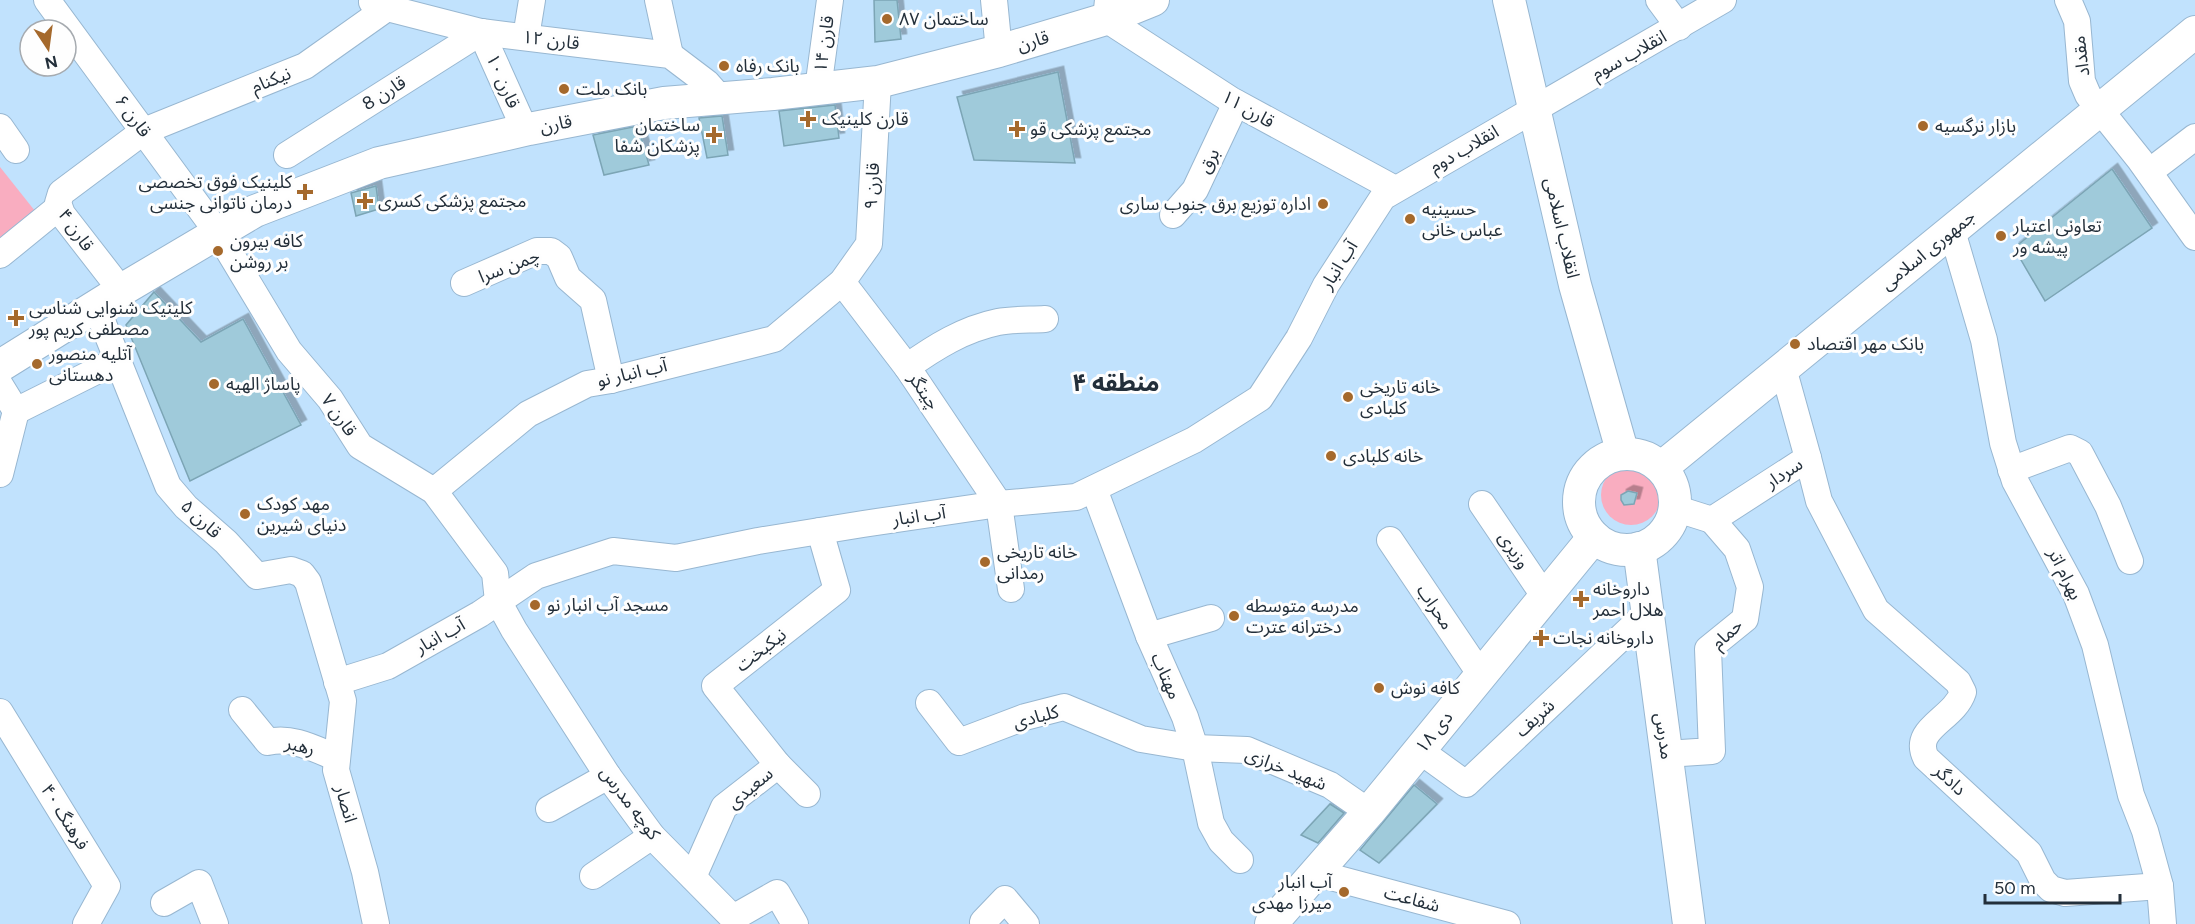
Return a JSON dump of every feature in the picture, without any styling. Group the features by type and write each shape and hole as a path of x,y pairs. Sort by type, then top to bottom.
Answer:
{"main road":[{"name":"قارن","path":"0,366 108,298 255,211 379,163 525,130 664,103 878,82 999,51 1107,10 1153,0"},
{"name":"انقلاب اسلامی","path":"1509,0 1575,285 1623,454"},
{"name":"جمهوری اسلامی","path":"1661,468 2195,32"},
{"path":"1623,454 1644,457 1661,468 1672,487 1674,508 1663,534 1652,543 1639,548 1623,550 1607,545 1594,537 1587,528 1579,508 1581,486 1586,476 1602,460 1623,454"},
{"name":"۱۸ دی","path":"1271,924 1369,812 1594,537"},
{"name":"مدرس","path":"1639,548 1689,924"}],"street":[{"name":"قارن ۶","path":"47,0 218,233"},
{"path":"526,37 532,0"},
{"path":"658,0 670,55"},
{"name":"قارن ۱۴","path":"818,89 831,0"},
{"path":"994,0 999,51"},
{"path":"1659,0 1678,27"},
{"name":"انقلاب سوم","path":"1534,108 1723,0"},
{"name":"مقداد","path":"2068,0 2077,21 2082,81 2088,95 2149,172 2195,237"},
{"name":"نیکنام","path":"144,131 305,66 378,4"},
{"name":"قارن ۱۲","path":"378,4 482,32 670,55 707,83 721,99"},
{"name":"قارن ۱۱","path":"1107,10 1236,103 1395,189"},
{"name":"قارن ١٠","path":"482,32 525,130"},
{"name":"قارن 8","path":"287,155 482,32"},
{"name":"قارن ٩","path":"842,282 869,244 878,82"},
{"name":"برق","path":"1173,215 1195,190 1236,103"},
{"name":"انقلاب دوم","path":"1395,189 1534,108"},
{"path":"0,128 16,150"},
{"name":"قارن ۴","path":"108,298 59,207 58,198 61,193 144,131"},
{"path":"2149,172 2195,137"},
{"name":"آب انبار","path":"337,682 388,666 480,614 536,576 613,551 675,558 820,531 999,504 1076,497 1094,489 1194,440 1260,398 1299,338 1326,285 1383,196 1395,189"},
{"path":"0,255 59,207"},
{"name":"بهرام اتر","path":"1952,231 1984,340 2002,442 2014,481 2076,594 2095,645 2132,795 2145,831 2160,886 2163,924"},
{"name":"قارن ٧","path":"218,233 289,351 330,399 360,446 434,491 495,573 498,601"},
{"name":"چمن سرا","path":"464,283 537,251 551,251 559,257 568,278 592,300 611,380"},
{"name":"چیتگر","path":"842,282 907,367 999,504"},
{"name":"آب انبار نو","path":"434,491 528,414 586,384 611,380 774,339 842,282"},
{"name":"قارن ۵","path":"108,298 118,360 168,486 186,507 226,542 257,576 291,570 302,574 308,582 337,682"},
{"path":"907,367 938,344 976,328 1000,322 1045,320"},
{"path":"16,411 118,360"},
{"name":"سردار","path":"1712,520 1808,458 1783,368"},
{"path":"0,385 16,411 0,474"},
{"path":"2011,470 2070,448 2080,453 2108,506 2130,561"},
{"name":"دادگر","path":"1808,458 1819,501 1876,610 1958,682 1963,692 1960,703 1923,737 1922,748 1926,758 2029,853 2043,881 2051,889 2065,892 2160,886"},
{"name":"مهتاب","path":"1094,489 1149,636 1185,717 1195,748 1211,823 1221,841 1240,860"},
{"path":"999,504 1011,589"},
{"name":"وزیری","path":"1482,504 1545,597"},
{"path":"1674,508 1712,520"},
{"name":"حمام","path":"1666,754 1712,751 1708,649 1745,619 1750,587 1737,549 1712,520"},
{"name":"نیکبخت","path":"778,765 715,686 837,590 820,531"},
{"name":"محراب","path":"1390,540 1480,675"},
{"name":"کوچه مدرس","path":"498,601 514,630 608,776 652,836 733,918 777,893 795,924"},
{"name":"شریف","path":"1419,750 1466,784 1647,613"},
{"path":"1149,636 1211,618"},
{"name":"انصار","path":"337,682 343,701 336,770 365,872 376,924"},
{"name":"کلبادی","path":"929,703 959,742 1025,717 1064,707 1141,739 1195,748"},
{"name":"رهبر","path":"242,710 268,742 292,741 337,758"},
{"name":"فرهنگ ۴۰","path":"0,712 107,886 86,924"},
{"name":"شهید خرازی","path":"1195,748 1247,750 1330,786 1369,812"},
{"path":"778,765 807,794"},
{"name":"سعیدی","path":"693,877 724,807 778,765"},
{"path":"549,809 608,776"},
{"path":"593,876 652,836"},
{"name":"شفاعت","path":"1316,873 1467,919 1507,924"},
{"path":"164,903 199,883 215,924"},
{"path":"984,924 983,922 1005,899 1026,924"}],"shaded area":[{"path":"0,167 35,211 0,238"},
{"path":"1625,465 1637,465 1648,470 1656,478 1661,495 1659,507 1648,520 1637,525 1625,525 1614,520 1606,512 1601,501 1601,489 1606,478 1614,470"}],"building":[{"name":"ساختمان ٨٧","path":"874,0 897,0 901,39 875,42"},
{"name":"مجتمع پزشکی قو","path":"1058,72 1075,163 974,160 957,97"},
{"name":"قارن کلینیک","path":"835,105 839,138 784,146 779,111"},
{"name":"ساختمان پزشکان شفا","path":"722,116 728,155 707,158 699,118"},
{"path":"638,126 649,165 604,175 593,135"},
{"path":"2112,169 2152,228 2045,301 2014,248"},
{"name":"مجتمع پزشکی کسری","path":"376,186 379,209 356,216 351,193"},
{"name":"پاساژ الهیه","path":"154,292 201,342 243,319 301,425 190,481 126,325"},
{"path":"1628,491 1637,493 1634,504 1624,505 1621,495"},
{"path":"1414,785 1437,804 1379,863 1360,850"},
{"path":"1330,804 1344,813 1318,843 1301,835"}],"place":[{"name":"ساختمان ٨٧","path":"887,19"},
{"name":"بانک رفاه","path":"724,66"},
{"name":"بانک ملت","path":"564,89"},
{"name":"قارن کلینیک","path":"808,119"},
{"name":"بازار نرگسیه","path":"1923,126"},
{"name":"مجتمع پزشکی قو","path":"1017,129"},
{"name":"ساختمان پزشکان شفا","path":"714,135"},
{"name":"کلینیک فوق تخصصی درمان ناتوانی جنسی","path":"305,192"},
{"name":"مجتمع پزشکی کسری","path":"365,201"},
{"name":"اداره توزیع برق جنوب ساری","path":"1323,204"},
{"name":"حسینیه عباس خانی","path":"1410,219"},
{"name":"تعاونی اعتبار پیشه ور","path":"2001,236"},
{"name":"کافه بیرون بر روشن","path":"218,251"},
{"name":"کلینیک شنوایی شناسی مصطفی کریم پور","path":"16,318"},
{"name":"بانک مهر اقتصاد","path":"1795,344"},
{"name":"آتلیه منصور دهستانی","path":"37,364"},
{"name":"پاساژ الهیه","path":"214,384"},
{"name":"خانه تاریخی کلبادی","path":"1348,397"},
{"name":"خانه کلبادی","path":"1331,456"},
{"name":"مهد کودک دنیای شیرین","path":"245,514"},
{"name":"خانه تاریخی رمدانی","path":"985,562"},
{"name":"داروخانه هلال احمر","path":"1581,599"},
{"name":"مسجد آب انبار نو","path":"535,605"},
{"name":"مدرسه متوسطه دخترانه عترت","path":"1234,616"},
{"name":"داروخانه نجات","path":"1541,638"},
{"name":"کافه نوش","path":"1379,688"},
{"name":"آب انبار میرزا مهدی","path":"1344,892"}],"district":[{"name":"منطقه ۴","path":"1116,383"}]}
